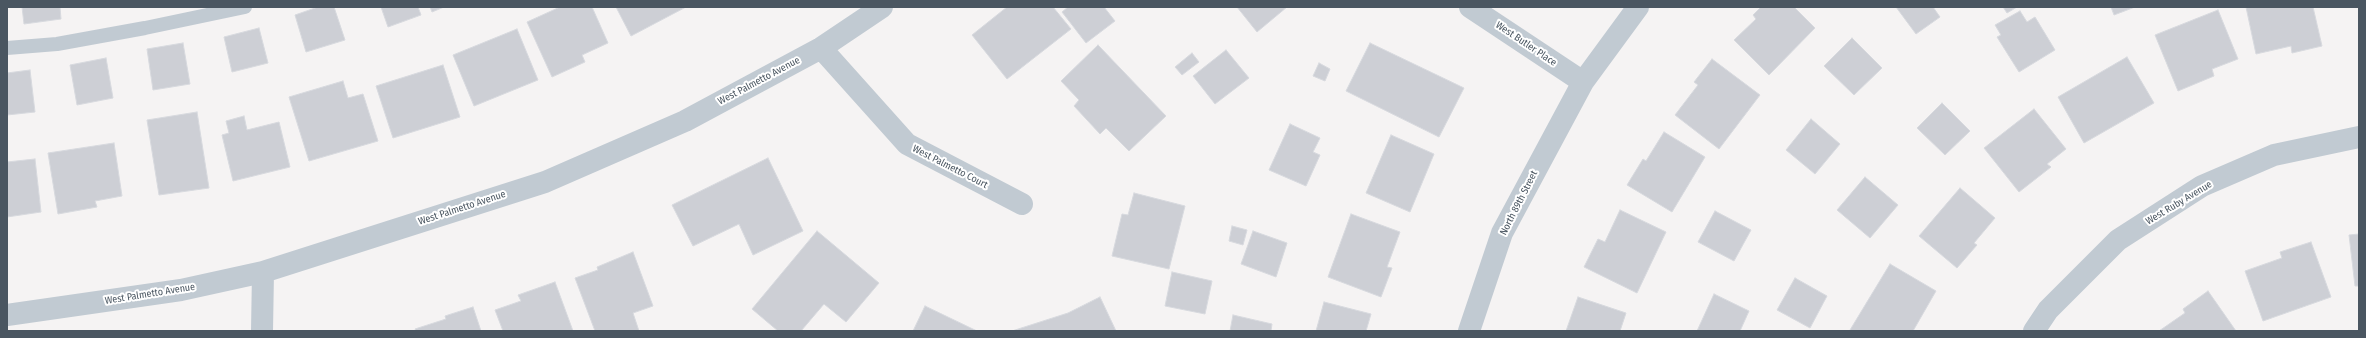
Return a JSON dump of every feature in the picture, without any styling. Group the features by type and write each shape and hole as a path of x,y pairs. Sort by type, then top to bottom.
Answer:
{"street":[{"name":"West Palmetto Avenue","path":"7,315 181,290 262,272 545,182 685,121 821,48 882,7"},
{"name":"West Butler Place","path":"1470,7 1583,82"},
{"name":"North 89th Street","path":"1469,331 1502,233 1583,82 1638,7"},
{"name":"West Palmetto Court","path":"821,48 906,144 1022,204"},
{"name":"West Ruby Avenue","path":"2034,331 2048,310 2118,240 2202,186 2274,155 2359,137"},
{"path":"262,272 262,331"}],"lane":[{"path":"7,48 64,43 245,7"}],"building":[{"path":"22,7 60,7 61,19 24,24"},
{"path":"318,7 334,7 345,40 306,52 295,15"},
{"path":"381,7 418,7 421,15 388,27"},
{"path":"430,7 444,7 432,12"},
{"path":"560,7 592,7 608,43 582,55 585,62 552,77 527,22"},
{"path":"616,7 686,7 631,36"},
{"path":"1007,7 1053,7 1071,29 1007,79 972,35"},
{"path":"1068,7 1104,7 1115,21 1086,43 1062,12"},
{"path":"1237,7 1287,7 1257,32"},
{"path":"1761,7 1794,7 1815,28 1769,75 1734,40 1756,19 1753,15"},
{"path":"1896,7 1933,7 1940,17 1916,34"},
{"path":"2003,7 2017,7 2007,13"},
{"path":"2111,7 2135,7 2114,15"},
{"path":"2246,7 2313,7 2322,46 2292,53 2291,46 2256,54"},
{"path":"2218,10 2238,59 2212,69 2214,76 2178,91 2155,35"},
{"path":"2020,11 2027,22 2035,17 2055,50 2019,72 1997,37 2001,35 1995,25"},
{"path":"259,28 268,63 232,72 224,37"},
{"path":"517,29 538,80 474,106 453,55"},
{"path":"1852,38 1882,68 1854,95 1824,66"},
{"path":"183,43 190,84 153,90 147,49"},
{"path":"1370,43 1464,88 1439,137 1346,91"},
{"path":"1098,45 1166,116 1129,151 1106,128 1100,134 1074,106 1079,100 1061,81"},
{"path":"1226,50 1249,78 1215,104 1193,76"},
{"path":"1192,53 1199,62 1182,75 1175,67"},
{"path":"2127,57 2154,103 2084,143 2058,97"},
{"path":"106,58 113,98 77,105 70,65"},
{"path":"1712,59 1760,95 1719,149 1675,115 1698,85 1694,82"},
{"path":"1319,63 1330,69 1325,81 1313,76"},
{"path":"443,65 460,117 393,138 376,86"},
{"path":"30,70 35,112 7,115 7,73"},
{"path":"343,81 348,98 363,94 378,141 309,161 289,97"},
{"path":"1942,103 1970,131 1945,155 1917,128"},
{"path":"2034,109 2066,149 2047,164 2051,167 2019,192 1984,148"},
{"path":"197,112 209,188 159,195 147,120"},
{"path":"244,116 247,130 279,122 290,167 233,181 222,135 229,133 226,121"},
{"path":"1811,119 1840,144 1815,174 1786,150"},
{"path":"1290,124 1320,138 1313,152 1320,155 1306,186 1269,170"},
{"path":"1664,132 1705,157 1672,212 1627,185 1643,159 1646,161"},
{"path":"1391,135 1434,154 1410,212 1366,193"},
{"path":"114,143 122,196 95,201 97,207 58,214 48,153"},
{"path":"768,158 803,231 753,255 739,224 693,246 672,205"},
{"path":"35,159 41,212 7,217 7,162"},
{"path":"1865,177 1898,205 1870,238 1837,210"},
{"path":"1960,188 1995,218 1974,243 1977,245 1957,268 1919,236"},
{"path":"1134,193 1185,206 1169,269 1112,256 1122,214 1128,215"},
{"path":"1620,210 1666,232 1637,293 1584,267 1598,239 1605,242"},
{"path":"1715,211 1751,230 1734,261 1698,242"},
{"path":"1351,214 1400,232 1387,267 1392,268 1381,297 1328,277"},
{"path":"1232,226 1247,230 1243,245 1229,241"},
{"path":"817,231 879,283 846,322 824,304 801,331 778,331 752,309"},
{"path":"1253,231 1287,243 1276,277 1241,264"},
{"path":"2359,234 2359,286 2355,286 2349,235"},
{"path":"2311,242 2331,297 2263,321 2245,271 2282,258 2280,252"},
{"path":"633,252 653,306 633,313 639,331 595,331 575,278 598,270 597,267"},
{"path":"1890,264 1936,291 1913,331 1850,330"},
{"path":"1172,272 1212,281 1205,314 1165,306"},
{"path":"1795,278 1827,296 1810,328 1777,310"},
{"path":"555,282 573,331 503,331 495,310 521,301 518,295"},
{"path":"2208,291 2236,331 2159,331 2185,313 2183,309"},
{"path":"1714,294 1749,311 1740,331 1697,331"},
{"path":"1100,297 1116,331 1012,331 1068,313"},
{"path":"1578,297 1626,313 1620,331 1566,331"},
{"path":"1324,302 1371,314 1366,331 1316,331"},
{"path":"925,306 977,331 913,331"},
{"path":"473,307 481,331 416,331 415,329 446,319 445,316"},
{"path":"1233,315 1272,324 1271,331 1230,331"}]}
